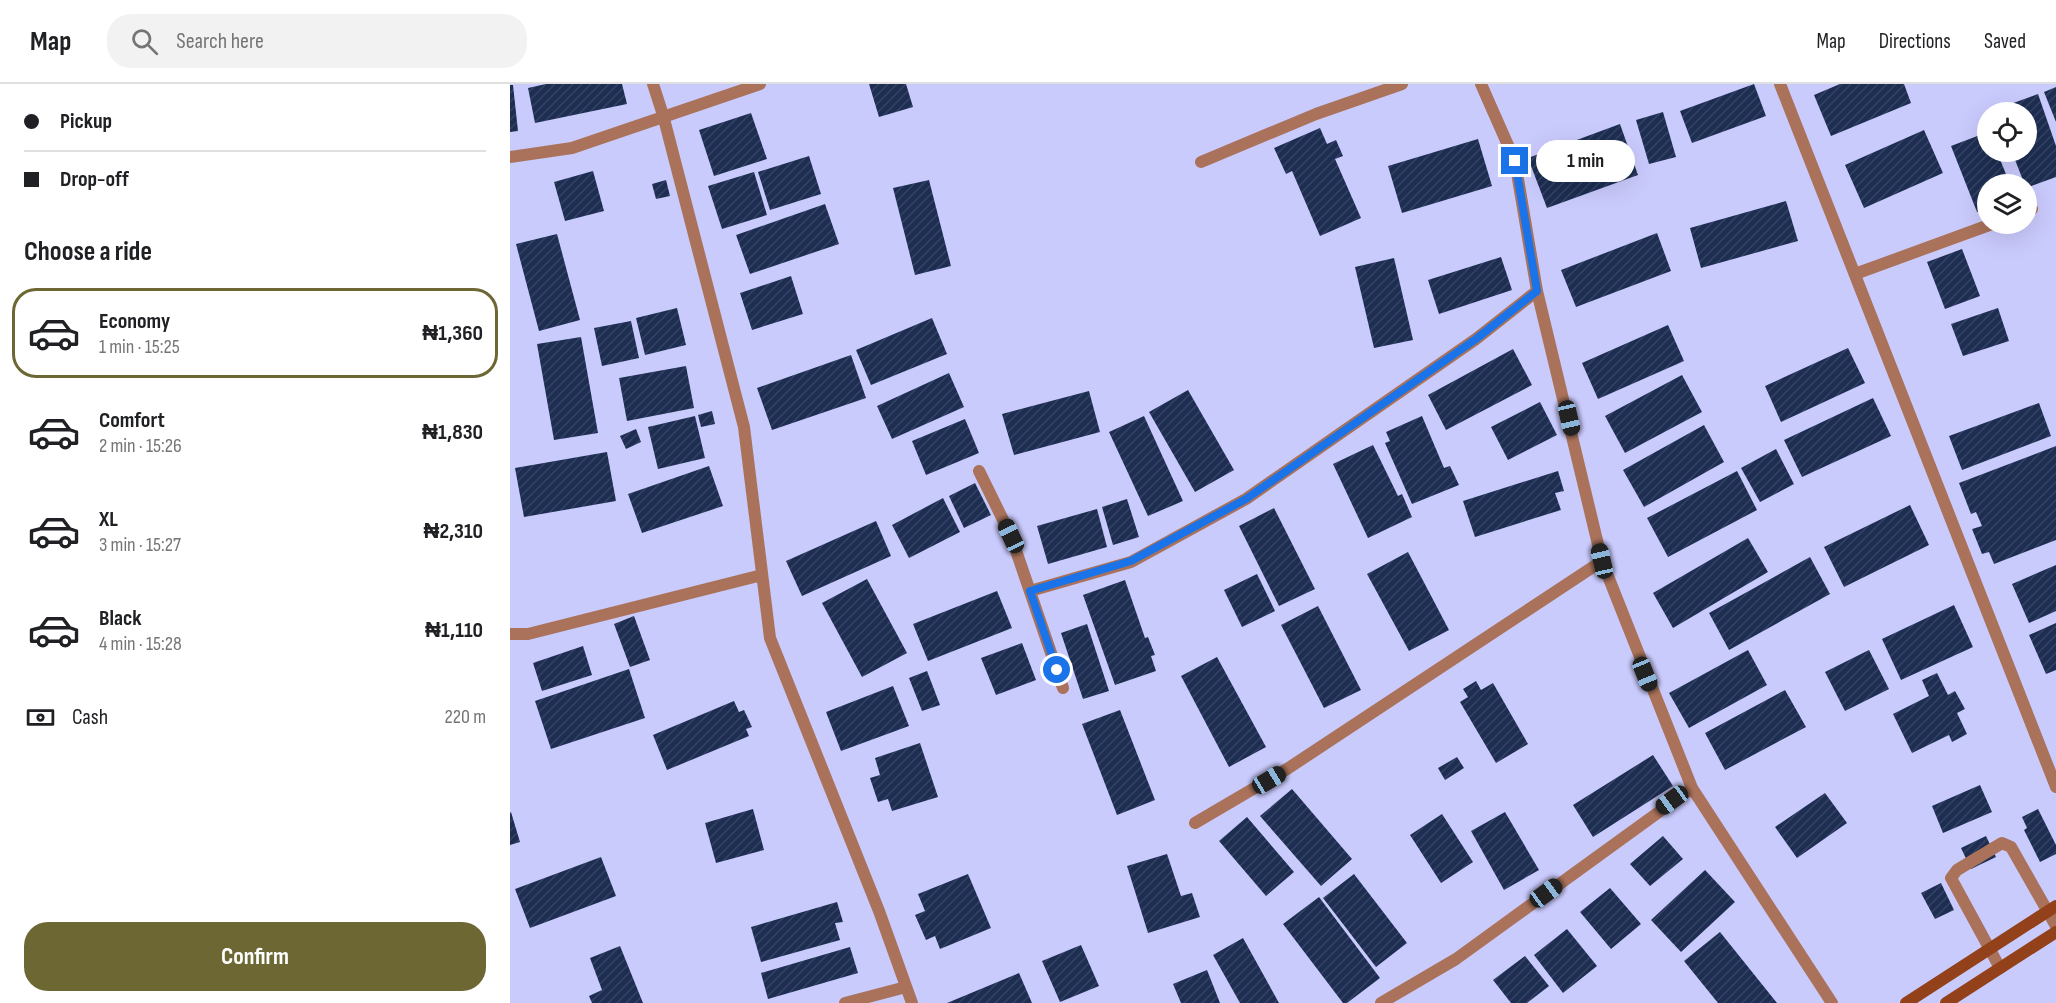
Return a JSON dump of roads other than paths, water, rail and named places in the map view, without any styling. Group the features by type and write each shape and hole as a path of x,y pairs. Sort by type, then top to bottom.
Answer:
{"main road":[{"path":"1906,1003 2051,909"},
{"path":"1946,1003 2056,933"}],"street":[{"path":"653,84 744,427 770,638 879,911 912,1003"},
{"path":"510,157 572,148 759,84"},
{"path":"1201,162 1316,114 1402,84"},
{"path":"1481,84 1515,161 1537,291 1602,561 1692,788 1832,1003"},
{"path":"1780,84 2056,787"},
{"path":"1855,274 1977,229"},
{"path":"1030,591 1131,561 1246,499 1476,339 1537,291"},
{"path":"979,471 1011,536 1063,688"},
{"path":"1195,823 1287,769 1602,561"},
{"path":"510,634 528,634 762,575"},
{"path":"1381,1003 1456,959 1692,788"},
{"path":"2000,968 1988,950 1952,878 1956,870 2002,843 2011,847 2051,909 2056,926"},
{"path":"845,1003 906,987"}]}
